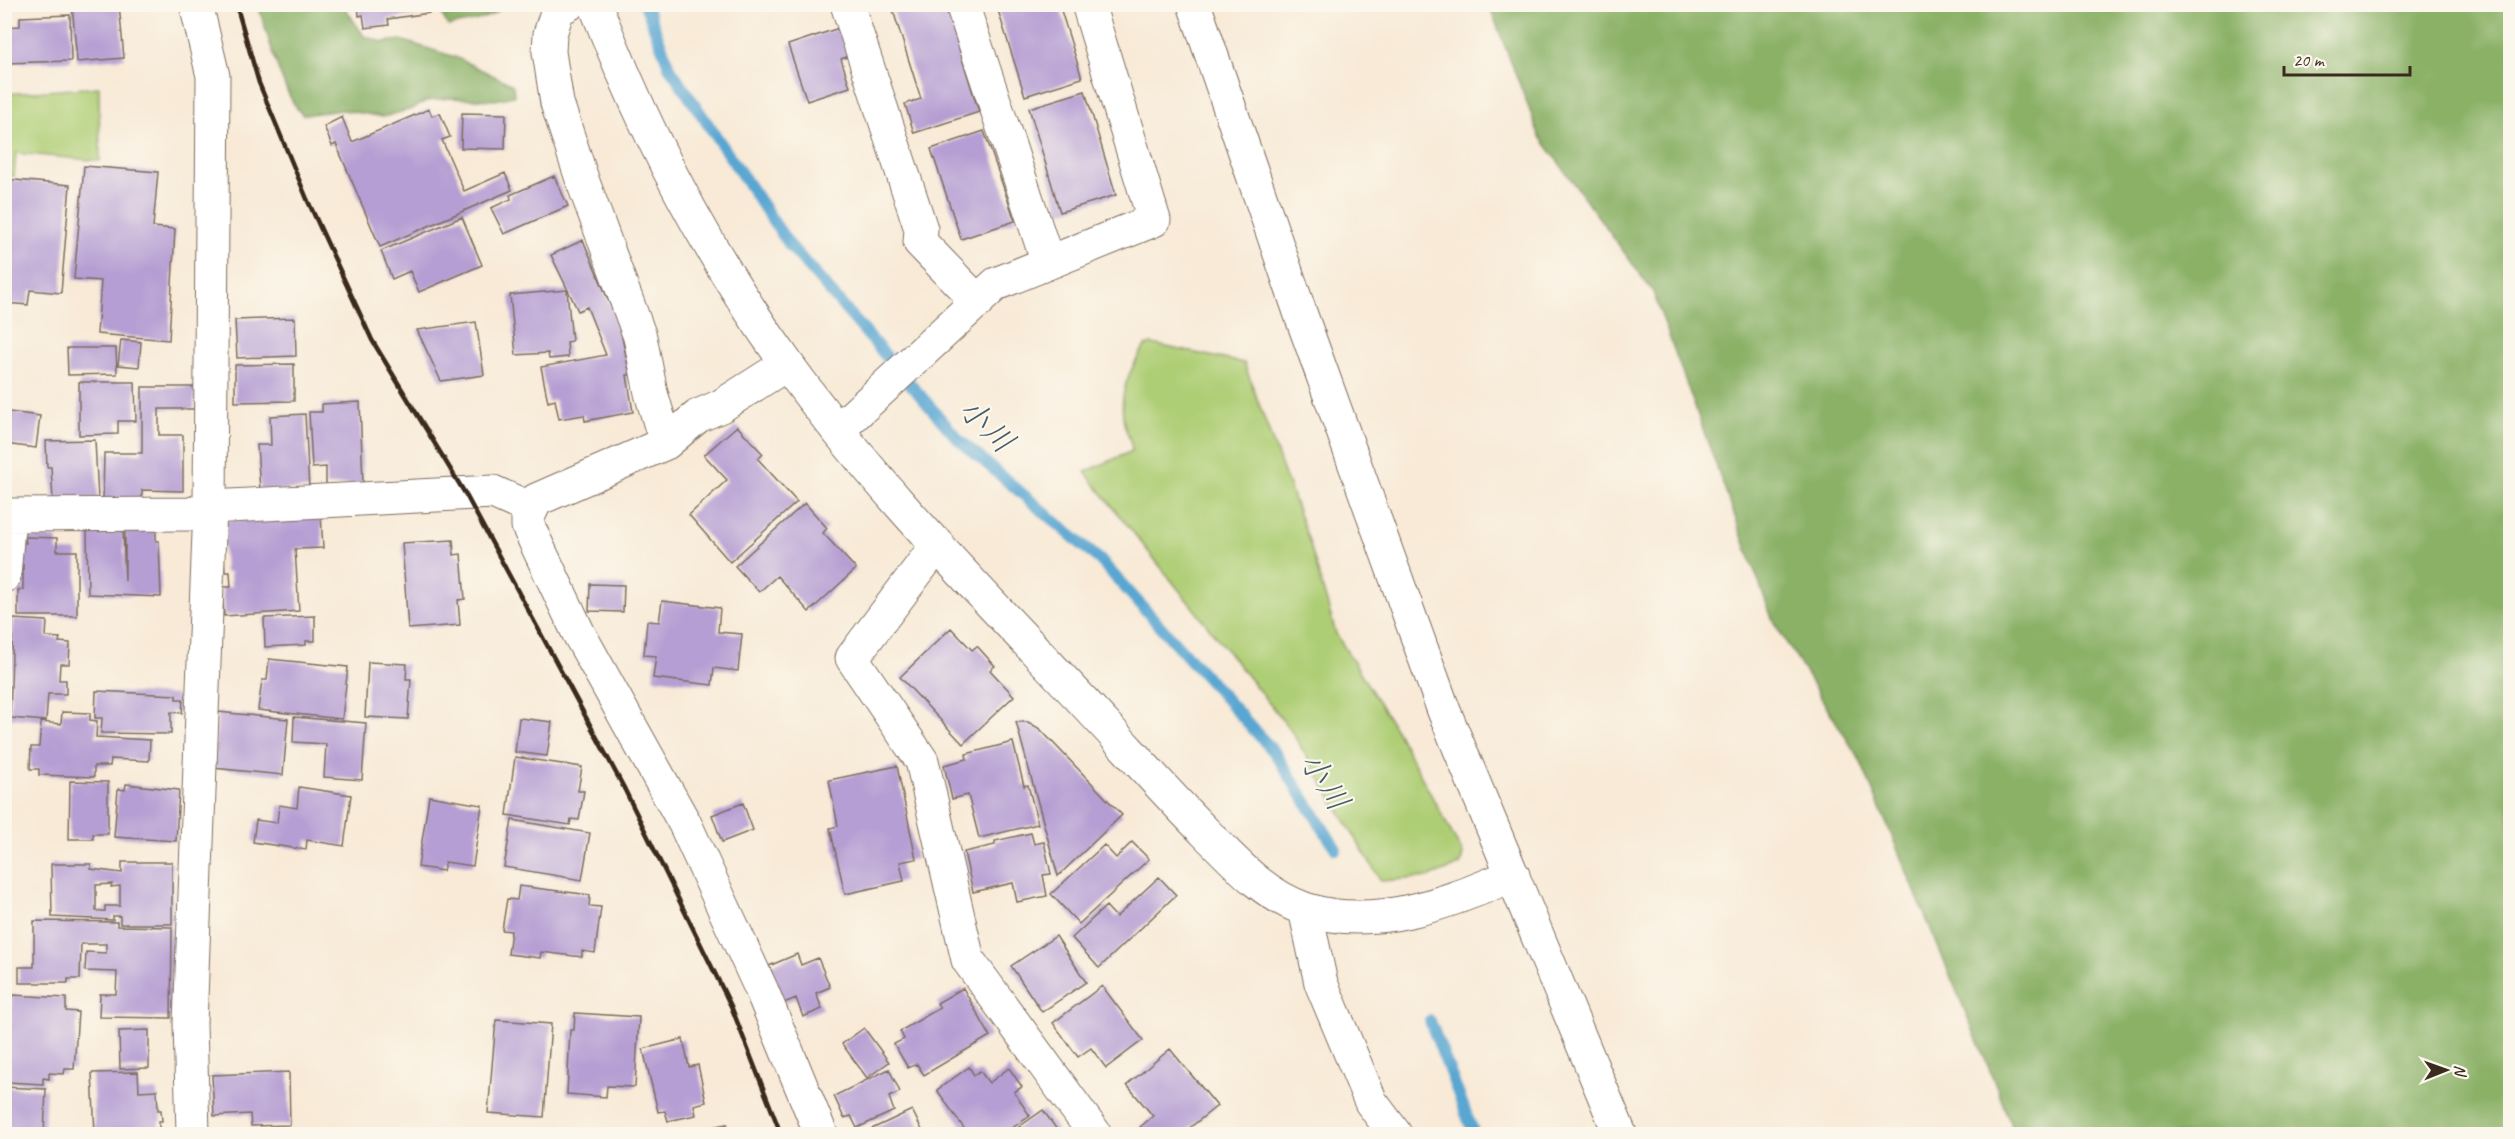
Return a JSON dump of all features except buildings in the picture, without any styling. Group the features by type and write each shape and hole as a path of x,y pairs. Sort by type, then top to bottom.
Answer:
{"street":[{"path":"193,1134 190,1024 210,507 213,76 196,4"},
{"path":"569,4 558,9 550,34 549,52 557,103 583,182 640,337 651,393 666,443"},
{"path":"595,4 656,148 725,270 787,364 838,430 938,544 1182,809 1253,880 1277,897 1305,909 1334,916 1395,915 1426,907 1513,875"},
{"path":"848,4 921,229 920,242 978,302"},
{"path":"962,4 1048,263"},
{"path":"838,430 996,284 1154,220 1088,4"},
{"path":"1194,4 1302,318 1444,711 1620,1134"},
{"path":"787,364 721,406 698,416 666,443 536,500 531,509 528,526 578,632 685,824 762,991 820,1134"},
{"path":"4,576 7,515 191,514 210,507 494,492 531,509"},
{"path":"938,544 852,658 922,761 968,960 1095,1134"},
{"path":"1305,909 1321,983 1371,1102 1395,1134"}],"green space":[{"path":"437,4 504,5 486,17 448,26"},
{"path":"258,5 343,5 364,36 383,42 401,40 455,57 513,85 514,96 495,100 450,98 426,101 412,109 383,117 343,110 303,115 282,80"},
{"path":"1489,5 2510,5 2510,1134 2014,1134 1998,1090 1860,760 1773,621 1653,292 1540,137"},
{"path":"99,87 100,161 16,153 14,176 5,176 5,94"},
{"path":"1152,344 1244,363 1309,541 1336,634 1396,730 1463,854 1460,865 1429,877 1381,881 1292,732 1085,472 1132,451 1124,423 1122,402 1126,383 1139,355 1145,346"}],"waterway":[{"name":"小川","path":"645,4 670,68 788,243 958,439 1100,560 1275,753 1336,849"},
{"name":"小川","path":"1430,1021 1474,1134"}],"railway":[{"path":"236,4 259,83 307,199 372,340 466,495 623,786 731,1006 781,1134"}]}
